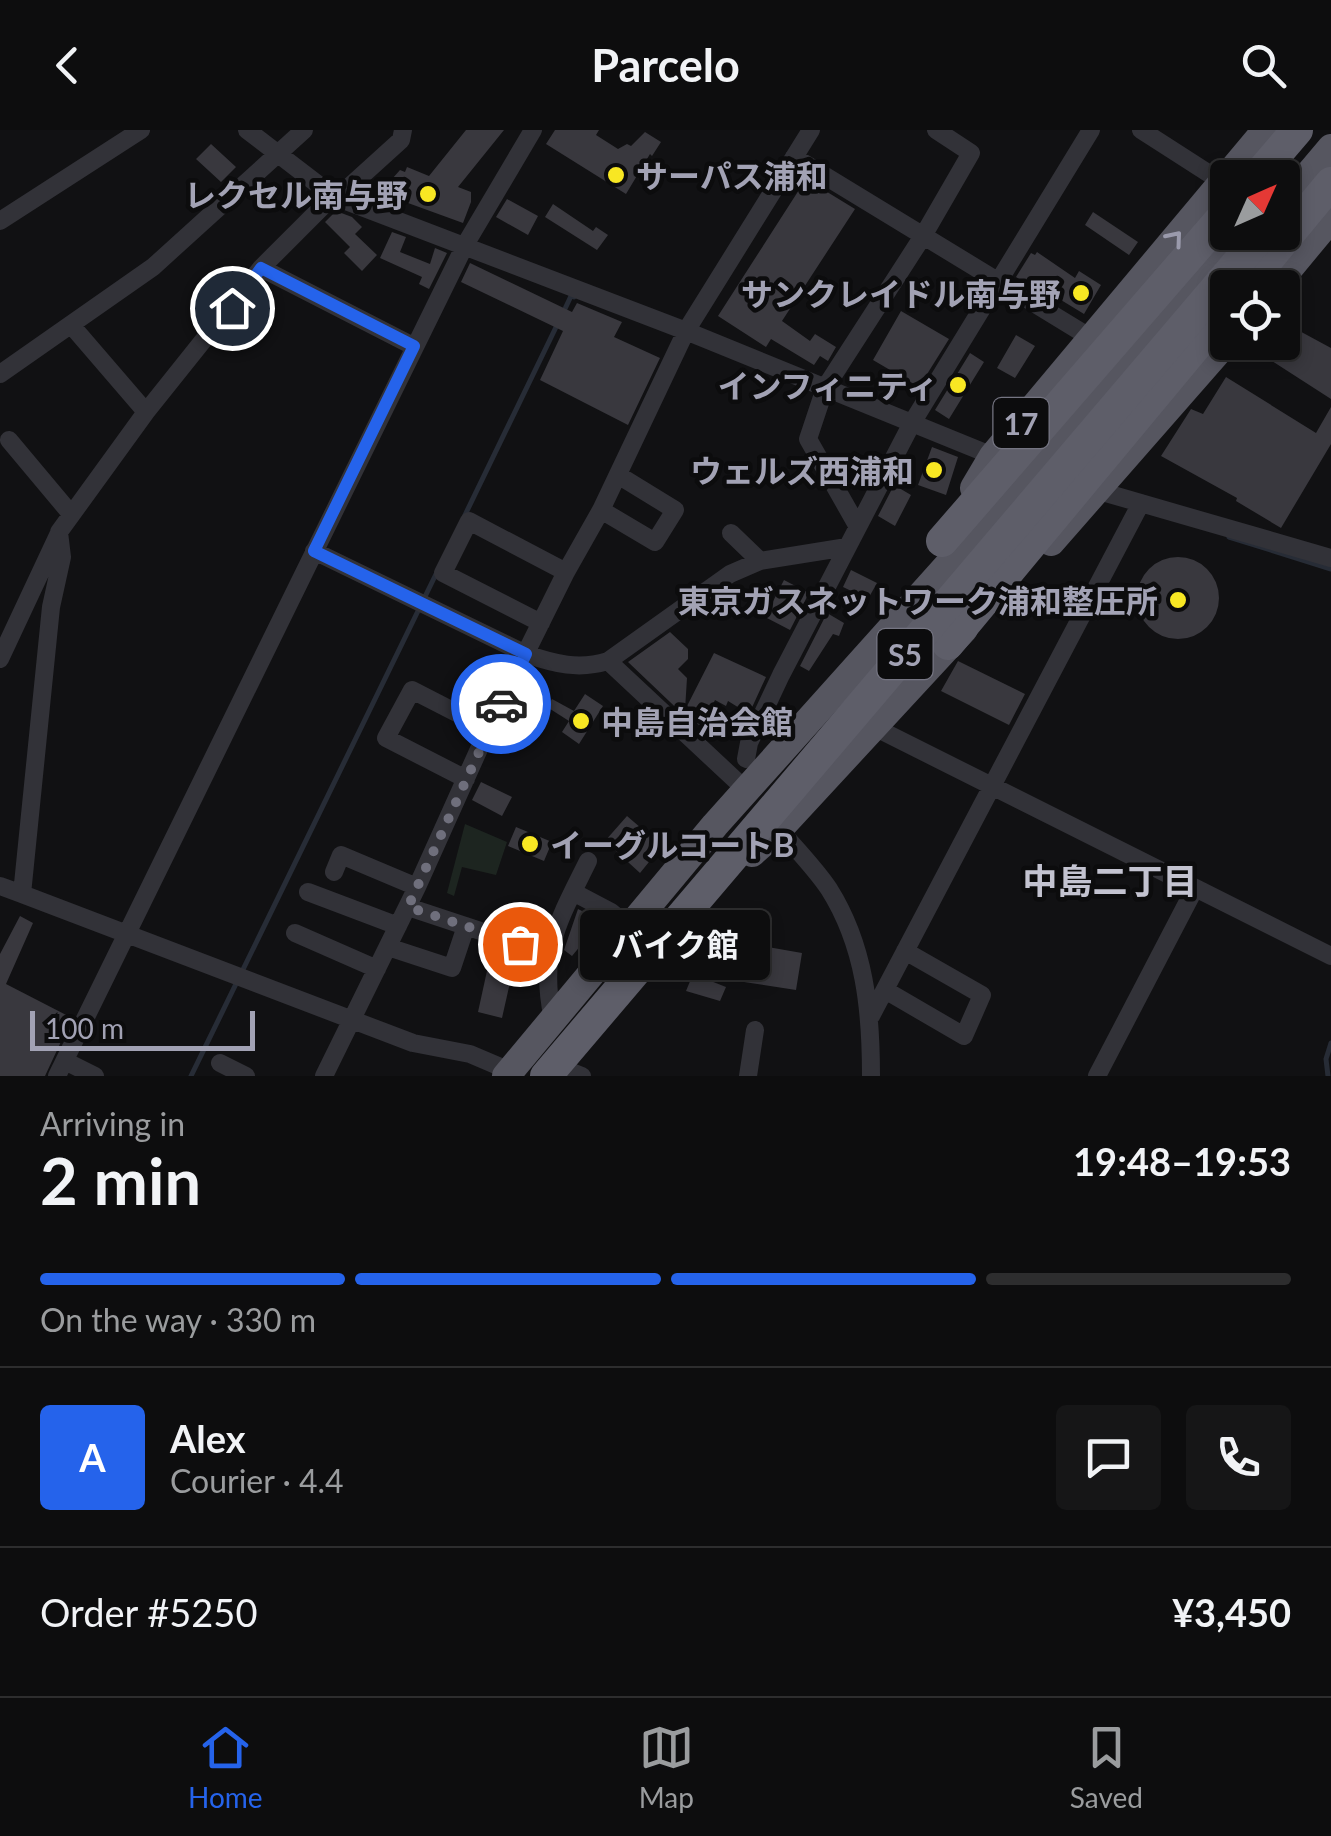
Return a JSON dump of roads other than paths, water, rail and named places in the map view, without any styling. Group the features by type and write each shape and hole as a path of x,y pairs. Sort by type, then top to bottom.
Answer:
{"highway":[{"name":"17","path":"1247,160 1266,130"},
{"path":"1271,160 1297,130"},
{"path":"1300,160 1325,130"},
{"path":"1300,187 1331,151"},
{"path":"1259,270 1331,183"},
{"name":"17","path":"1005,455 1090,338 1210,212"},
{"path":"942,540 1005,455 1210,214"},
{"path":"1290,270 1326,233"},
{"name":"S5","path":"512,1074 942,582 1223,250"},
{"name":"17","path":"512,1074 628,926 1166,322 1224,250"},
{"name":"17","path":"564,1075 1247,250"},
{"name":"S5","path":"564,1075 1247,250"},
{"path":"1084,493 1210,330"},
{"path":"948,644 1210,359"},
{"name":"17","path":"798,732 942,540"},
{"name":"17","path":"752,852 779,829 948,644"}],"street":[{"path":"0,221 140,130"},
{"path":"247,130 335,197 686,331 912,423 1005,455"},
{"path":"0,374 153,267 304,130"},
{"path":"0,659 60,532 146,412 261,268 401,140 403,130"},
{"path":"95,1076 61,1069 464,245 533,130"},
{"path":"324,1076 408,907 488,729 601,510 686,331 811,130"},
{"path":"858,526 808,439 825,388 971,152 936,130"},
{"path":"746,759 757,726 912,423 1091,130"},
{"path":"1142,130 1210,184"},
{"path":"794,157 1090,338"},
{"path":"261,268 414,346"},
{"path":"72,326 146,412"},
{"path":"3,437 71,514"},
{"path":"601,510 656,542 675,510 618,475"},
{"path":"1084,493 1141,503 1331,558"},
{"path":"871,1016 1141,503"},
{"path":"540,624 442,573 469,521 566,572"},
{"path":"22,894 51,607 62,557 60,532"},
{"path":"731,532 760,560"},
{"path":"314,551 526,654 560,666 591,666 608,662 730,574 760,560 848,547"},
{"path":"608,662 746,790"},
{"path":"466,779 386,738 412,690 488,729"},
{"path":"874,728 1331,956"},
{"path":"779,829 828,888 857,948 871,1016 871,1076"},
{"path":"334,872 341,855 417,887"},
{"path":"553,1020 546,983 547,953 588,861"},
{"path":"0,886 412,1043 480,1058 512,1074"},
{"path":"1097,1076 1195,888"},
{"path":"308,892 398,926"},
{"path":"573,892 628,926"},
{"path":"408,907 547,953"},
{"path":"388,947 452,968 466,926"},
{"path":"295,934 377,969"},
{"path":"884,990 964,1036 982,995 905,951"},
{"path":"748,1076 755,1030"},
{"path":"220,1064 246,1076"}],"waterway":[{"path":"563,313 571,296 574,297"},
{"path":"465,515 558,323"},
{"path":"1229,537 1331,569"},
{"path":"191,1076 438,570"},
{"path":"1328,1076 1326,1059 1331,1043"}],"place":[{"name":"サーパス浦和","path":"616,175"},
{"name":"レクセル南与野","path":"428,194"},
{"name":"サンクレイドル南与野","path":"1081,293"},
{"name":"インフィニティ","path":"958,385"},
{"name":"ウェルズ西浦和","path":"934,470"},
{"name":"東京ガスネットワーク浦和整圧所","path":"1178,600"},
{"name":"中島自治会館","path":"581,721"},
{"name":"イーグルコートB","path":"530,844"},
{"name":"バイク館","path":"520,944"}],"district":[{"name":"中島二丁目","path":"1110,880"}]}
